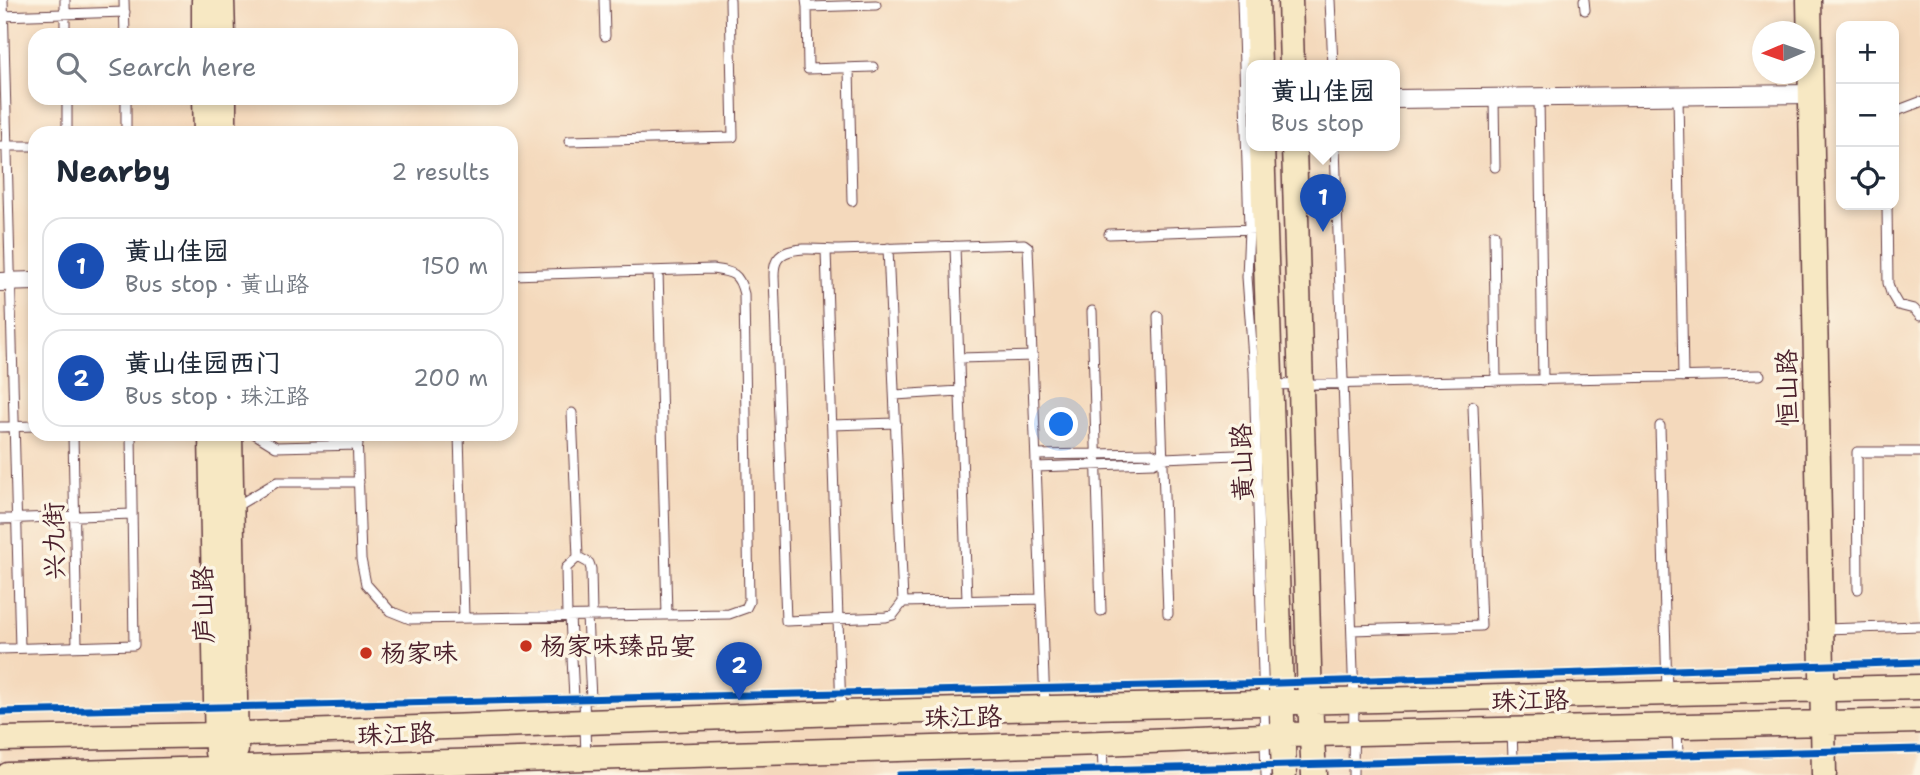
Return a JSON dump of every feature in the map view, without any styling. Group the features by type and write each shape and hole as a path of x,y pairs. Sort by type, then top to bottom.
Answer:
{"street":[{"path":"204,0 204,28"},
{"path":"222,0 223,28"},
{"path":"1257,0 1259,60"},
{"path":"1290,0 1292,60"},
{"path":"1799,0 1800,21"},
{"name":"恒山路","path":"1809,0 1804,87 1817,690 1824,775"},
{"path":"1400,99 1678,96 1804,87"},
{"name":"恒山路","path":"1804,87 1821,629 1817,690"},
{"path":"205,105 206,126"},
{"path":"224,105 225,126"},
{"name":"黄山路","path":"1262,151 1257,229 1270,385 1264,454 1271,703 1273,736 1284,775"},
{"path":"1294,151 1314,775"},
{"path":"5,281 28,281"},
{"name":"庐山路","path":"211,441 227,772"},
{"name":"庐山路","path":"226,735 230,441"},
{"name":"珠江路","path":"0,739 386,729 583,704 780,715 1920,687"},
{"path":"960,710 961,747"},
{"path":"780,715 781,751"},
{"name":"珠江路","path":"8,775 373,768 586,757 1102,743 1312,734 1920,721"},
{"name":"恒山路","path":"1814,775 1818,723"},
{"path":"373,768 386,729"}],"lane":[{"path":"4,0 5,281 14,426 20,648"},
{"path":"65,0 65,28"},
{"path":"124,0 125,28"},
{"path":"604,0 605,36"},
{"path":"569,141 733,137 730,0"},
{"path":"1242,0 1246,61"},
{"path":"1330,0 1332,60"},
{"path":"873,67 808,69 806,4 876,5"},
{"path":"2,16 124,12"},
{"path":"849,68 852,201"},
{"path":"1678,96 1683,377"},
{"path":"1539,97 1543,380"},
{"path":"1494,98 1495,167"},
{"path":"1899,110 1920,102"},
{"path":"67,105 67,126"},
{"path":"126,105 126,126"},
{"path":"4,146 28,146"},
{"path":"1036,467 1153,463 1163,458 1264,454 1254,372 1247,277 1257,229 1252,151"},
{"path":"1335,151 1352,629 1353,775"},
{"path":"1887,210 1889,289 1898,305 1914,309 1920,316"},
{"path":"1109,234 1257,229"},
{"path":"1494,234 1496,381"},
{"path":"888,248 903,602 893,615 886,617 786,621 774,267 784,254 792,251 888,248 1024,244 1028,247 1033,356 1045,708"},
{"path":"955,246 967,600"},
{"path":"826,250 841,713"},
{"path":"658,271 667,615"},
{"path":"358,441 361,559 366,584 390,611 410,619 729,614 746,607 750,602 744,307 741,282 736,275 728,271 518,275"},
{"path":"1092,311 1101,611"},
{"path":"1158,316 1168,614"},
{"path":"959,358 1033,356"},
{"path":"1270,385 1760,375"},
{"path":"895,395 960,391"},
{"path":"1352,629 1480,626 1473,407"},
{"path":"572,413 578,557 566,568 569,616 583,704 586,757"},
{"path":"832,425 896,423"},
{"path":"0,427 28,426"},
{"path":"1660,426 1667,694"},
{"name":"兴九街","path":"73,441 78,646"},
{"path":"0,649 134,645 131,441"},
{"path":"266,441 276,447 358,445"},
{"path":"459,441 464,618"},
{"path":"1858,589 1857,452 1920,452"},
{"path":"1036,455 1152,453 1163,458"},
{"path":"231,509 277,482 359,482"},
{"path":"0,519 132,514"},
{"path":"578,557 589,563 591,569 583,704"},
{"path":"903,602 1041,599"},
{"path":"1821,629 1920,626"},
{"path":"1677,727 1678,754"},
{"path":"1512,730 1513,758"},
{"path":"1266,775 1273,736"},
{"path":"1102,743 1103,769"}],"cycle path":[{"path":"0,712 1279,683 1920,662"},
{"path":"899,775 1920,749"}],"place":[{"name":"黄山佳园","path":"1323,232"},
{"name":"杨家味臻品宴","path":"526,646"},
{"name":"杨家味","path":"366,653"},
{"name":"黄山佳园西门","path":"739,700"}]}
